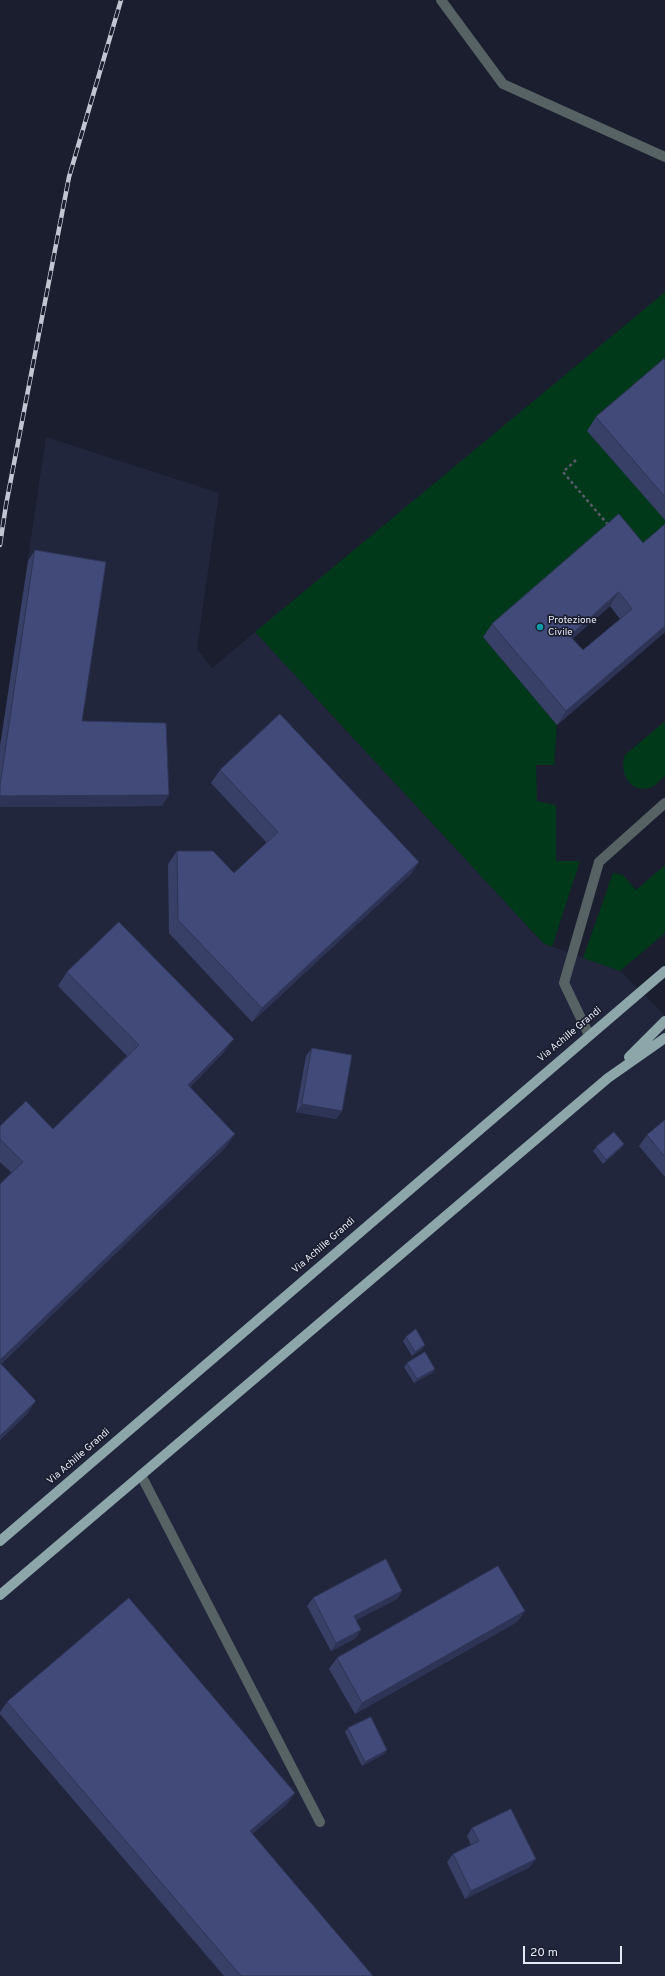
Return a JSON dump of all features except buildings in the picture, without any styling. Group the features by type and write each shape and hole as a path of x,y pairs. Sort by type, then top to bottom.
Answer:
{"main road":[{"name":"Via Achille Grandi","path":"0,1541 665,971"},
{"path":"0,1595 608,1078 665,1021"},
{"path":"608,1078 665,1038"}],"lane":[{"path":"441,0 503,84 665,157"},
{"path":"589,1035 564,983 598,862 665,803"},
{"path":"141,1475 320,1822"}],"path":[{"path":"576,460 563,472 610,527"}],"shaded area":[{"path":"46,437 219,493 197,649 212,668 255,632 543,943 620,971 665,1015 665,1976 0,1976 0,746"}],"green space":[{"path":"665,292 665,384 587,431 665,520 665,529 634,556 483,637 557,725 554,765 536,765 537,801 556,805 556,861 580,861 552,947 543,943 255,632"},
{"path":"665,721 665,776 650,788 643,789 636,787 627,780 623,768 625,755"},
{"path":"665,865 665,933 620,971 583,958 613,873 623,875 636,890"}],"railway":[{"path":"0,545 6,505 69,177 121,0"}],"place":[{"name":"Protezione Civile","path":"540,627"}]}
